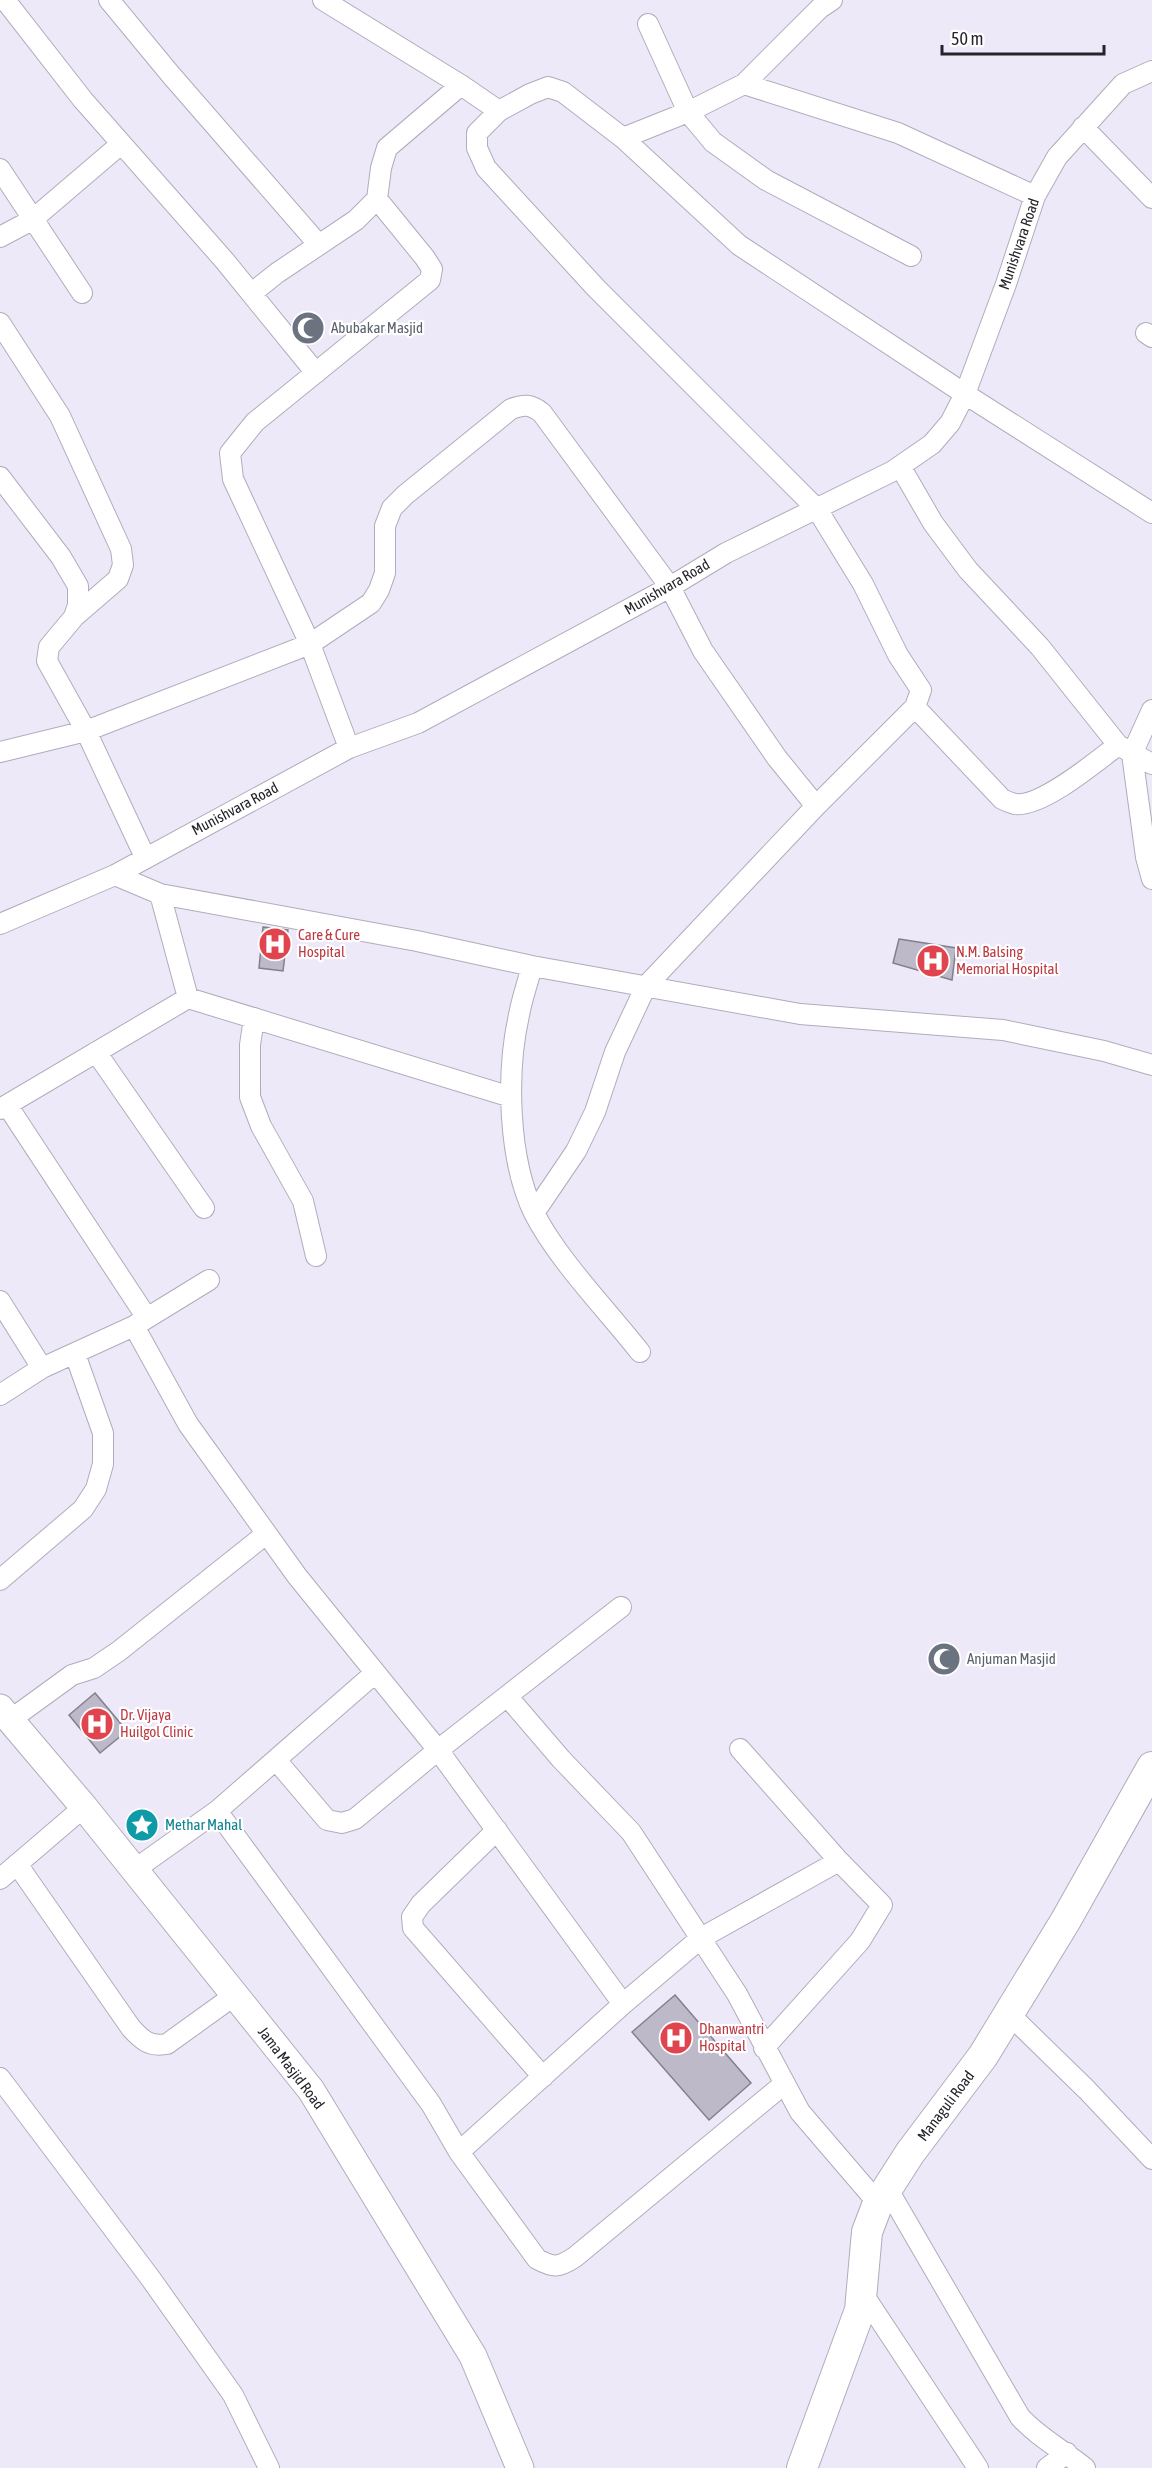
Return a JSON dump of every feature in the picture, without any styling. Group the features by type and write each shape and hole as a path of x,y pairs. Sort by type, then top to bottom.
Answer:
{"main road":[{"name":"Managuli Road","path":"802,2468 860,2310 867,2232 882,2196 909,2153 983,2056 1066,1920 1152,1767"}],"street":[{"path":"5,0 83,100 252,294 316,373"},
{"path":"109,0 319,245"},
{"path":"323,0 499,111"},
{"path":"623,138 687,112 744,84 820,8 832,0"},
{"path":"648,24 687,112 712,142 766,180 911,256"},
{"name":"Munishvara Road","path":"0,924 115,876 145,857 349,748 418,723 670,587 726,553 900,466 932,444 950,423 965,394 1006,284 1035,196 1057,156 1123,84 1152,71"},
{"path":"744,84 898,134 1035,196"},
{"path":"252,294 277,273 356,220 377,199 381,168 387,148 461,85"},
{"path":"534,1213 576,1151 595,1112 615,1052 646,986 816,806 915,707 921,690 898,655 863,584 817,509 596,288 486,168 477,148 477,133 499,111 530,94 548,87 563,92 623,138 739,244 965,394 1152,513"},
{"path":"1083,128 1152,198"},
{"path":"0,237 32,220 122,144"},
{"path":"0,169 82,293"},
{"path":"349,748 310,644 233,479 230,453 255,422 430,280 432,269 425,258 377,199"},
{"path":"0,323 60,416 121,549 123,565 118,579 74,617 49,647 47,661 86,731 145,857"},
{"path":"0,752 86,731 310,644 370,603 379,590 385,573 385,526 392,508 511,409 523,404 534,407 542,413 670,587 703,651 777,758 816,806"},
{"path":"900,466 933,522 968,570 1040,647 1125,750 1152,764"},
{"path":"0,477 61,557 78,586 78,605 74,617"},
{"path":"915,707 1002,799 1016,805 1055,791 1125,750 1152,710"},
{"path":"1125,750 1152,879"},
{"path":"115,876 160,894 417,941 532,966 800,1014 1003,1030 1104,1051 1152,1065"},
{"path":"160,894 188,998"},
{"path":"532,966 518,1016 511,1097 515,1152 519,1172 534,1213 554,1245 640,1352"},
{"path":"511,1097 188,998 3,1107 141,1322 188,1424 297,1576 438,1750 623,2004"},
{"path":"254,1018 250,1045 250,1097 261,1126 303,1201 316,1256"},
{"path":"96,1052 204,1208"},
{"path":"0,1395 42,1368 141,1322 209,1280"},
{"path":"0,1301 42,1368"},
{"path":"0,1580 83,1509 96,1489 103,1464 103,1432 75,1354"},
{"path":"5,1714 64,1680 94,1668 119,1651 266,1534"},
{"path":"276,1760 327,1820 342,1823 355,1819 438,1750 621,1607"},
{"path":"134,1870 217,1811 375,1673"},
{"path":"507,1696 561,1759 631,1832 737,1994 783,2084 800,2112 882,2196 1020,2417 1035,2434 1067,2453 1085,2468"},
{"name":"Jama Masjid Road","path":"5,1714 84,1807 311,2090 473,2356 520,2468"},
{"path":"740,1749 839,1861 882,1905 860,1941 764,2048"},
{"path":"0,1879 84,1807"},
{"path":"217,1811 431,2104 459,2152 537,2259 549,2265 561,2266 783,2084"},
{"path":"497,1830 421,1904 412,1917 413,1928 543,2076"},
{"path":"459,2152 623,2004 701,1938 839,1861"},
{"path":"17,1864 131,2028 143,2041 155,2046 167,2044 235,1995"},
{"path":"1009,2014 1152,2158"},
{"path":"0,2078 151,2280 233,2395 269,2468"},
{"path":"861,2291 978,2468"},
{"path":"1047,2468 1067,2453"}],"building":[{"path":"263,927 288,930 283,971 259,968"},
{"path":"899,939 956,948 952,980 893,963"},
{"path":"95,1693 127,1731 100,1753 69,1715"},
{"path":"675,1995 751,2083 709,2120 632,2032"}],"place":[{"name":"Abubakar Masjid","path":"308,328"},
{"name":"Care & Cure Hospital","path":"275,944"},
{"name":"N.M. Balsing Memorial Hospital","path":"933,961"},
{"name":"Anjuman Masjid","path":"944,1659"},
{"name":"Dr. Vijaya Huilgol Clinic","path":"97,1724"},
{"name":"Methar Mahal","path":"142,1825"},
{"name":"Dhanwantri Hospital","path":"676,2038"}]}
